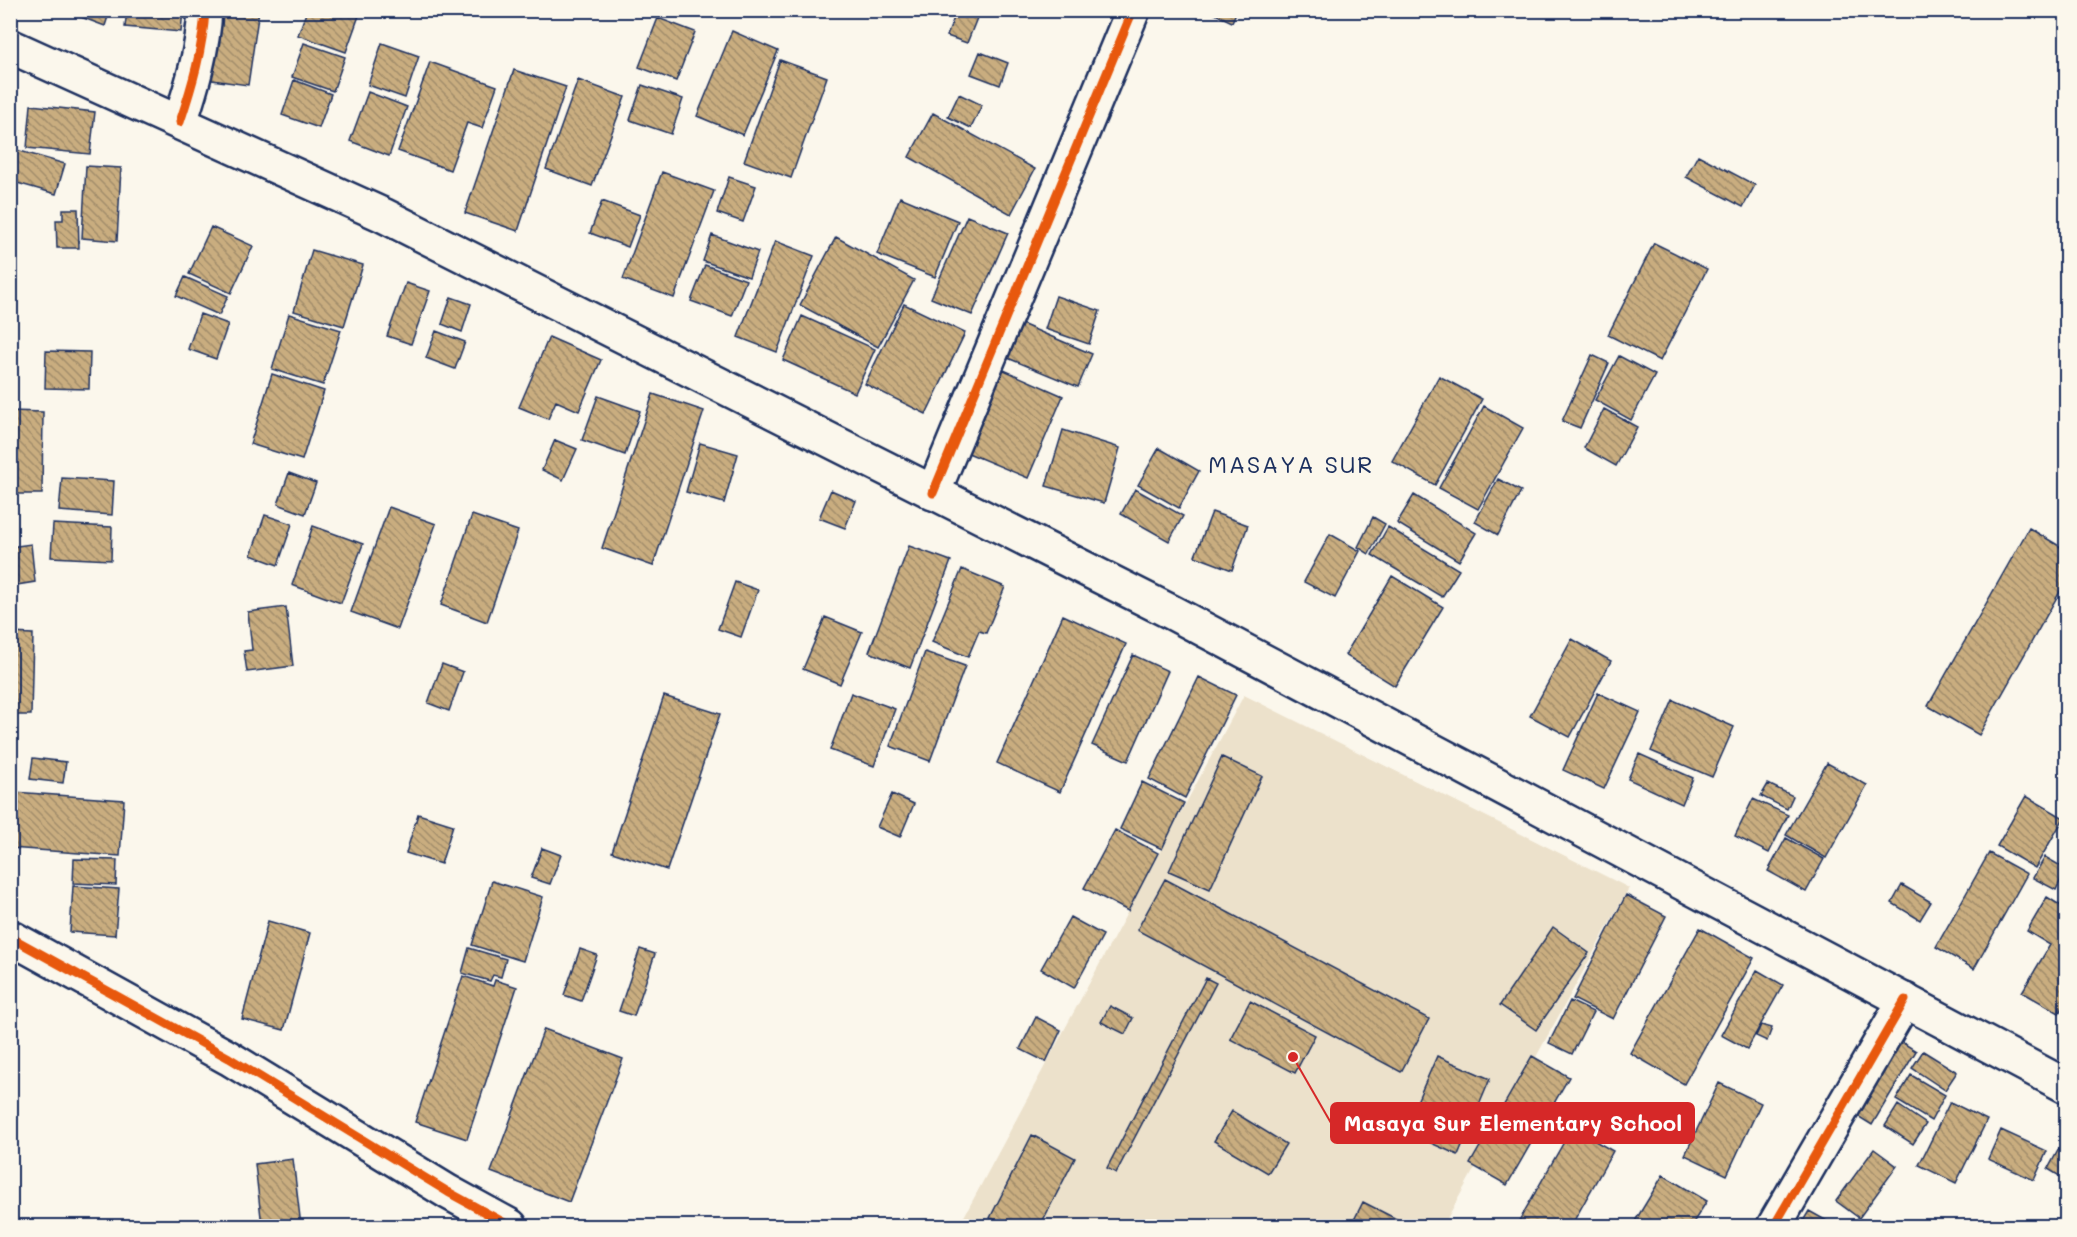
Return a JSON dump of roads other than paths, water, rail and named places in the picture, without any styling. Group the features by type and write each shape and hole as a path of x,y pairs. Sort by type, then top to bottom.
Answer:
{"main road":[{"path":"180,122 192,85 204,30 205,10"},
{"path":"933,493 1133,10"},
{"path":"10,46 383,215 1173,613 2067,1086"},
{"path":"10,937 229,1058 448,1192 510,1227"},
{"path":"1774,1227 1905,1000"}],"place":[{"name":"Masaya Sur Elementary School","path":"1293,1057"}],"district":[{"name":"MASAYA SUR","path":"1291,465"}]}
